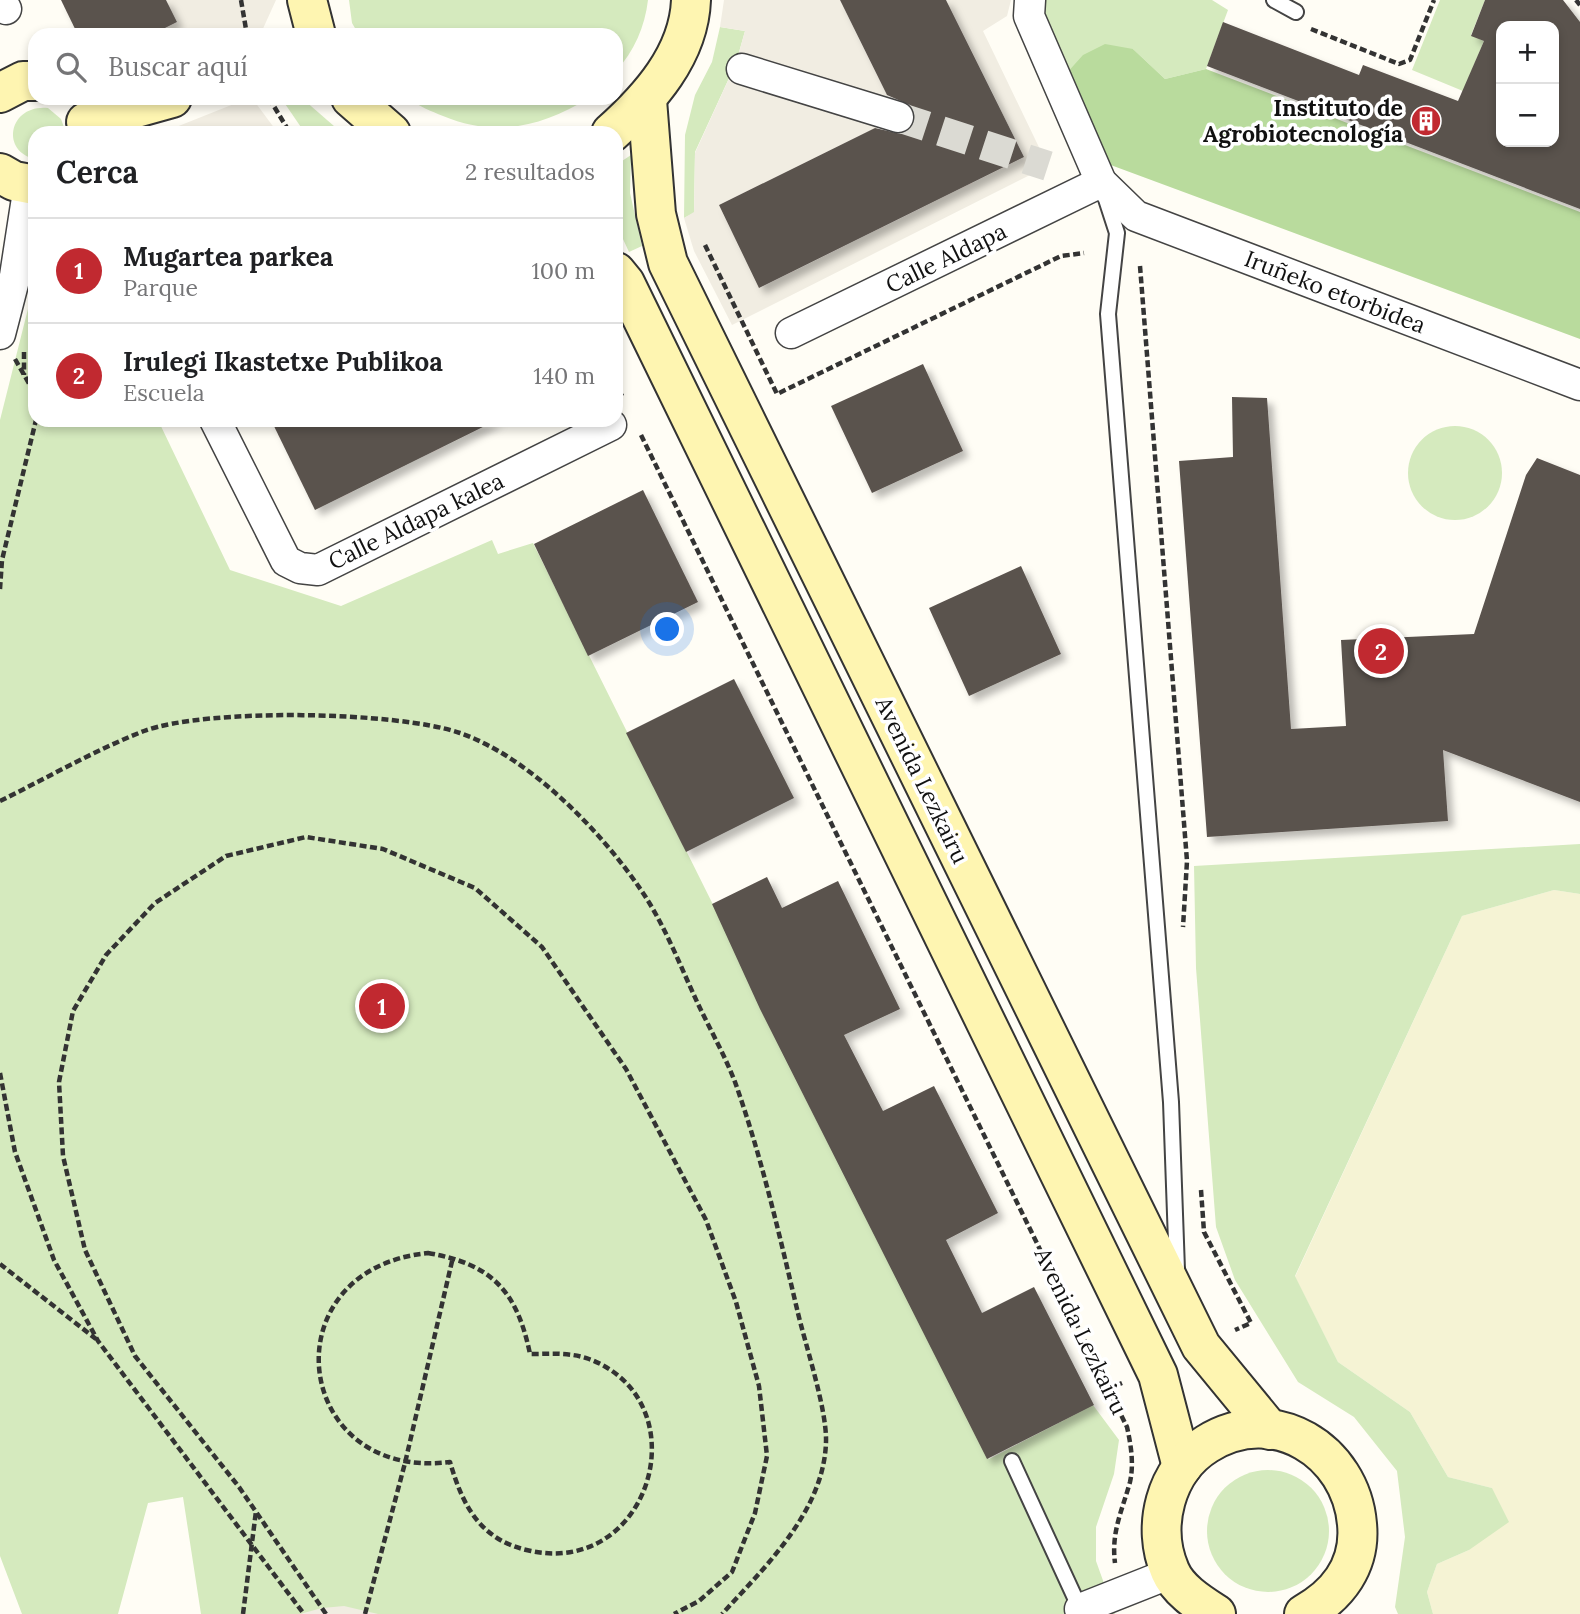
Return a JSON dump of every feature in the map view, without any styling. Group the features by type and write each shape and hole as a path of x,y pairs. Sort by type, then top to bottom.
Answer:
{"street":[{"path":"307,0 314,28"},
{"path":"619,126 647,100 676,57 691,0"},
{"path":"1030,0 1029,16 1101,182"},
{"path":"742,69 898,117"},
{"path":"0,93 28,82"},
{"name":"Avenida Lezkairu","path":"647,100 656,214 668,263 1205,1353 1270,1430"},
{"path":"81,118 140,105"},
{"path":"359,105 383,126"},
{"path":"0,334 15,276 21,181"},
{"name":"Calle Aldapa","path":"791,333 1101,182"},
{"name":"Iruñeko etorbidea","path":"1101,182 1136,216 1580,385"},
{"name":"Avenida Lezkairu","path":"623,283 1158,1375 1182,1467"},
{"name":"Calle Aldapa kalea","path":"219,427 286,561 300,568 318,570 600,427"},
{"path":"1216,1614 1194,1600 1171,1573 1163,1546 1162,1521 1168,1492 1182,1467 1207,1444 1237,1432 1270,1430 1308,1442 1325,1454 1344,1477 1356,1505 1358,1535 1346,1598 1304,1614"},
{"path":"1081,1611 1171,1573"}],"lane":[{"path":"1274,0 1296,12"},
{"path":"1101,182 1117,233 1108,314 1171,1102 1178,1299"},
{"path":"1012,1461 1081,1611"}],"path":[{"path":"241,0 246,28"},
{"path":"1304,26 1399,64 1410,60 1434,0"},
{"path":"1576,0 1580,5"},
{"path":"273,105 286,126"},
{"path":"705,245 777,394 1061,256 1084,253"},
{"path":"0,334 28,382"},
{"path":"0,589 2,560 34,427"},
{"name":"Avenida Lezkairu","path":"641,434 1128,1427 1132,1454 1130,1480 1116,1520 1113,1547 1116,1574"},
{"path":"0,801 145,731 198,718 333,717 414,722 461,733 506,755 559,796 605,845 642,892 734,1080 781,1239 826,1440 820,1479 802,1518 762,1570 722,1614"},
{"path":"326,1614 256,1511 135,1356 85,1250 63,1157 60,1082 73,1011 106,955 155,903 226,856 306,837 383,849 475,888 542,947 626,1069 706,1220 736,1302 759,1386 767,1456 755,1513 732,1572 699,1601 674,1614"},
{"path":"0,1073 15,1152 54,1260 98,1341 304,1614"},
{"path":"428,1253 453,1257 488,1274 507,1292 523,1321 530,1354 570,1354 608,1369 629,1388 644,1411 653,1444 651,1471 640,1504 625,1523 605,1539 570,1552 544,1554 519,1549 484,1527 460,1496 450,1462 405,1463 383,1457 365,1447 341,1425 326,1400 320,1379 320,1338 325,1320 339,1295 366,1270 402,1256 428,1253"},
{"path":"365,1614 405,1463 453,1257"},
{"path":"0,1264 98,1341"},
{"path":"243,1614 256,1511"}],"shaded area":[{"path":"166,0 276,0 263,28 165,28 177,22"},
{"path":"724,0 840,0 898,117 719,205 760,288 1024,157 946,0 1011,0 1007,16 983,31 1048,166 732,325 694,251 684,218 694,212 695,153 736,63 745,31 720,27"},
{"path":"231,105 257,105 273,126 179,126"},
{"path":"1554,890 1580,894 1580,1614 1433,1614 1427,1592 1437,1564 1469,1550 1492,1488 1448,1477 1410,1412 1338,1362 1295,1277 1462,916"},
{"path":"344,1606 378,1614 300,1614 322,1608"}],"green space":[{"path":"349,0 648,0 638,38 623,62 623,28 355,28"},
{"path":"1043,0 1212,0 1228,10 1206,69 1165,79 1133,49 1065,75 1044,23"},
{"path":"1440,0 1485,0 1471,35 1484,41 1463,91 1412,70"},
{"path":"720,27 745,31 736,63 695,152 694,213 684,218 685,135 695,95 712,62"},
{"path":"1105,44 1133,49 1165,79 1206,69 1580,212 1580,339 1108,164 1065,75 1083,55"},
{"path":"286,105 310,105 334,126 300,126"},
{"path":"419,105 576,105 553,116 518,126 476,126"},
{"path":"48,108 61,119 64,126 28,126 28,156 17,147 13,138 14,129 25,113"},
{"path":"631,155 630,193 642,246 629,252 623,239 623,160"},
{"path":"28,309 28,427 161,427 230,570 341,606 492,540 498,554 533,543 989,1459 1093,1405 1119,1440 1114,1474 1096,1527 1096,1561 1115,1614 201,1614 183,1497 148,1503 118,1614 22,1614 0,1556 0,420"},
{"path":"1455,426 1473,429 1488,440 1499,455 1502,473 1499,491 1488,506 1473,517 1455,520 1437,517 1422,506 1411,491 1408,473 1411,455 1422,440 1437,429"},
{"path":"1580,844 1580,894 1554,890 1462,916 1295,1276 1338,1362 1410,1412 1448,1477 1492,1488 1509,1522 1469,1550 1437,1564 1427,1592 1433,1614 1398,1614 1395,1607 1405,1537 1397,1471 1354,1417 1298,1382 1235,1280 1216,1227 1196,968 1194,866"},
{"path":"1268,1470 1291,1475 1311,1488 1324,1508 1329,1531 1324,1554 1311,1574 1291,1587 1268,1592 1245,1587 1225,1574 1212,1554 1207,1531 1212,1508 1225,1488 1245,1475"}],"building":[{"path":"61,0 166,0 177,22 165,28 75,28"},
{"path":"840,0 946,0 1024,157 759,288 719,205 875,128 901,134 909,130 915,121 910,105 887,95"},
{"name":"Instituto de Agrobiotecnología","path":"1485,0 1563,0 1580,22 1580,209 1207,66 1223,22 1359,75 1363,65 1458,101 1484,41 1471,36"},
{"path":"923,364 963,451 872,493 831,406"},
{"path":"1232,397 1267,398 1291,729 1346,726 1341,640 1474,634 1526,475 1537,458 1580,475 1580,802 1443,750 1448,821 1207,837 1179,461 1233,457"},
{"path":"274,427 483,427 315,510"},
{"path":"643,490 698,602 588,656 534,544"},
{"path":"1021,566 1061,654 969,696 929,608"},
{"path":"734,679 794,798 686,852 626,733"},
{"path":"767,877 782,908 838,881 900,1009 844,1035 883,1111 934,1086 998,1213 946,1240 982,1313 1034,1287 1094,1405 987,1459 760,1009 712,904"}],"tunnel":[{"path":"898,117 1048,166"}],"place":[{"name":"Instituto de Agrobiotecnología","path":"1426,121"},
{"name":"Irulegi Ikastetxe Publikoa","path":"1381,651"},
{"name":"Mugartea parkea","path":"382,1006"}]}
